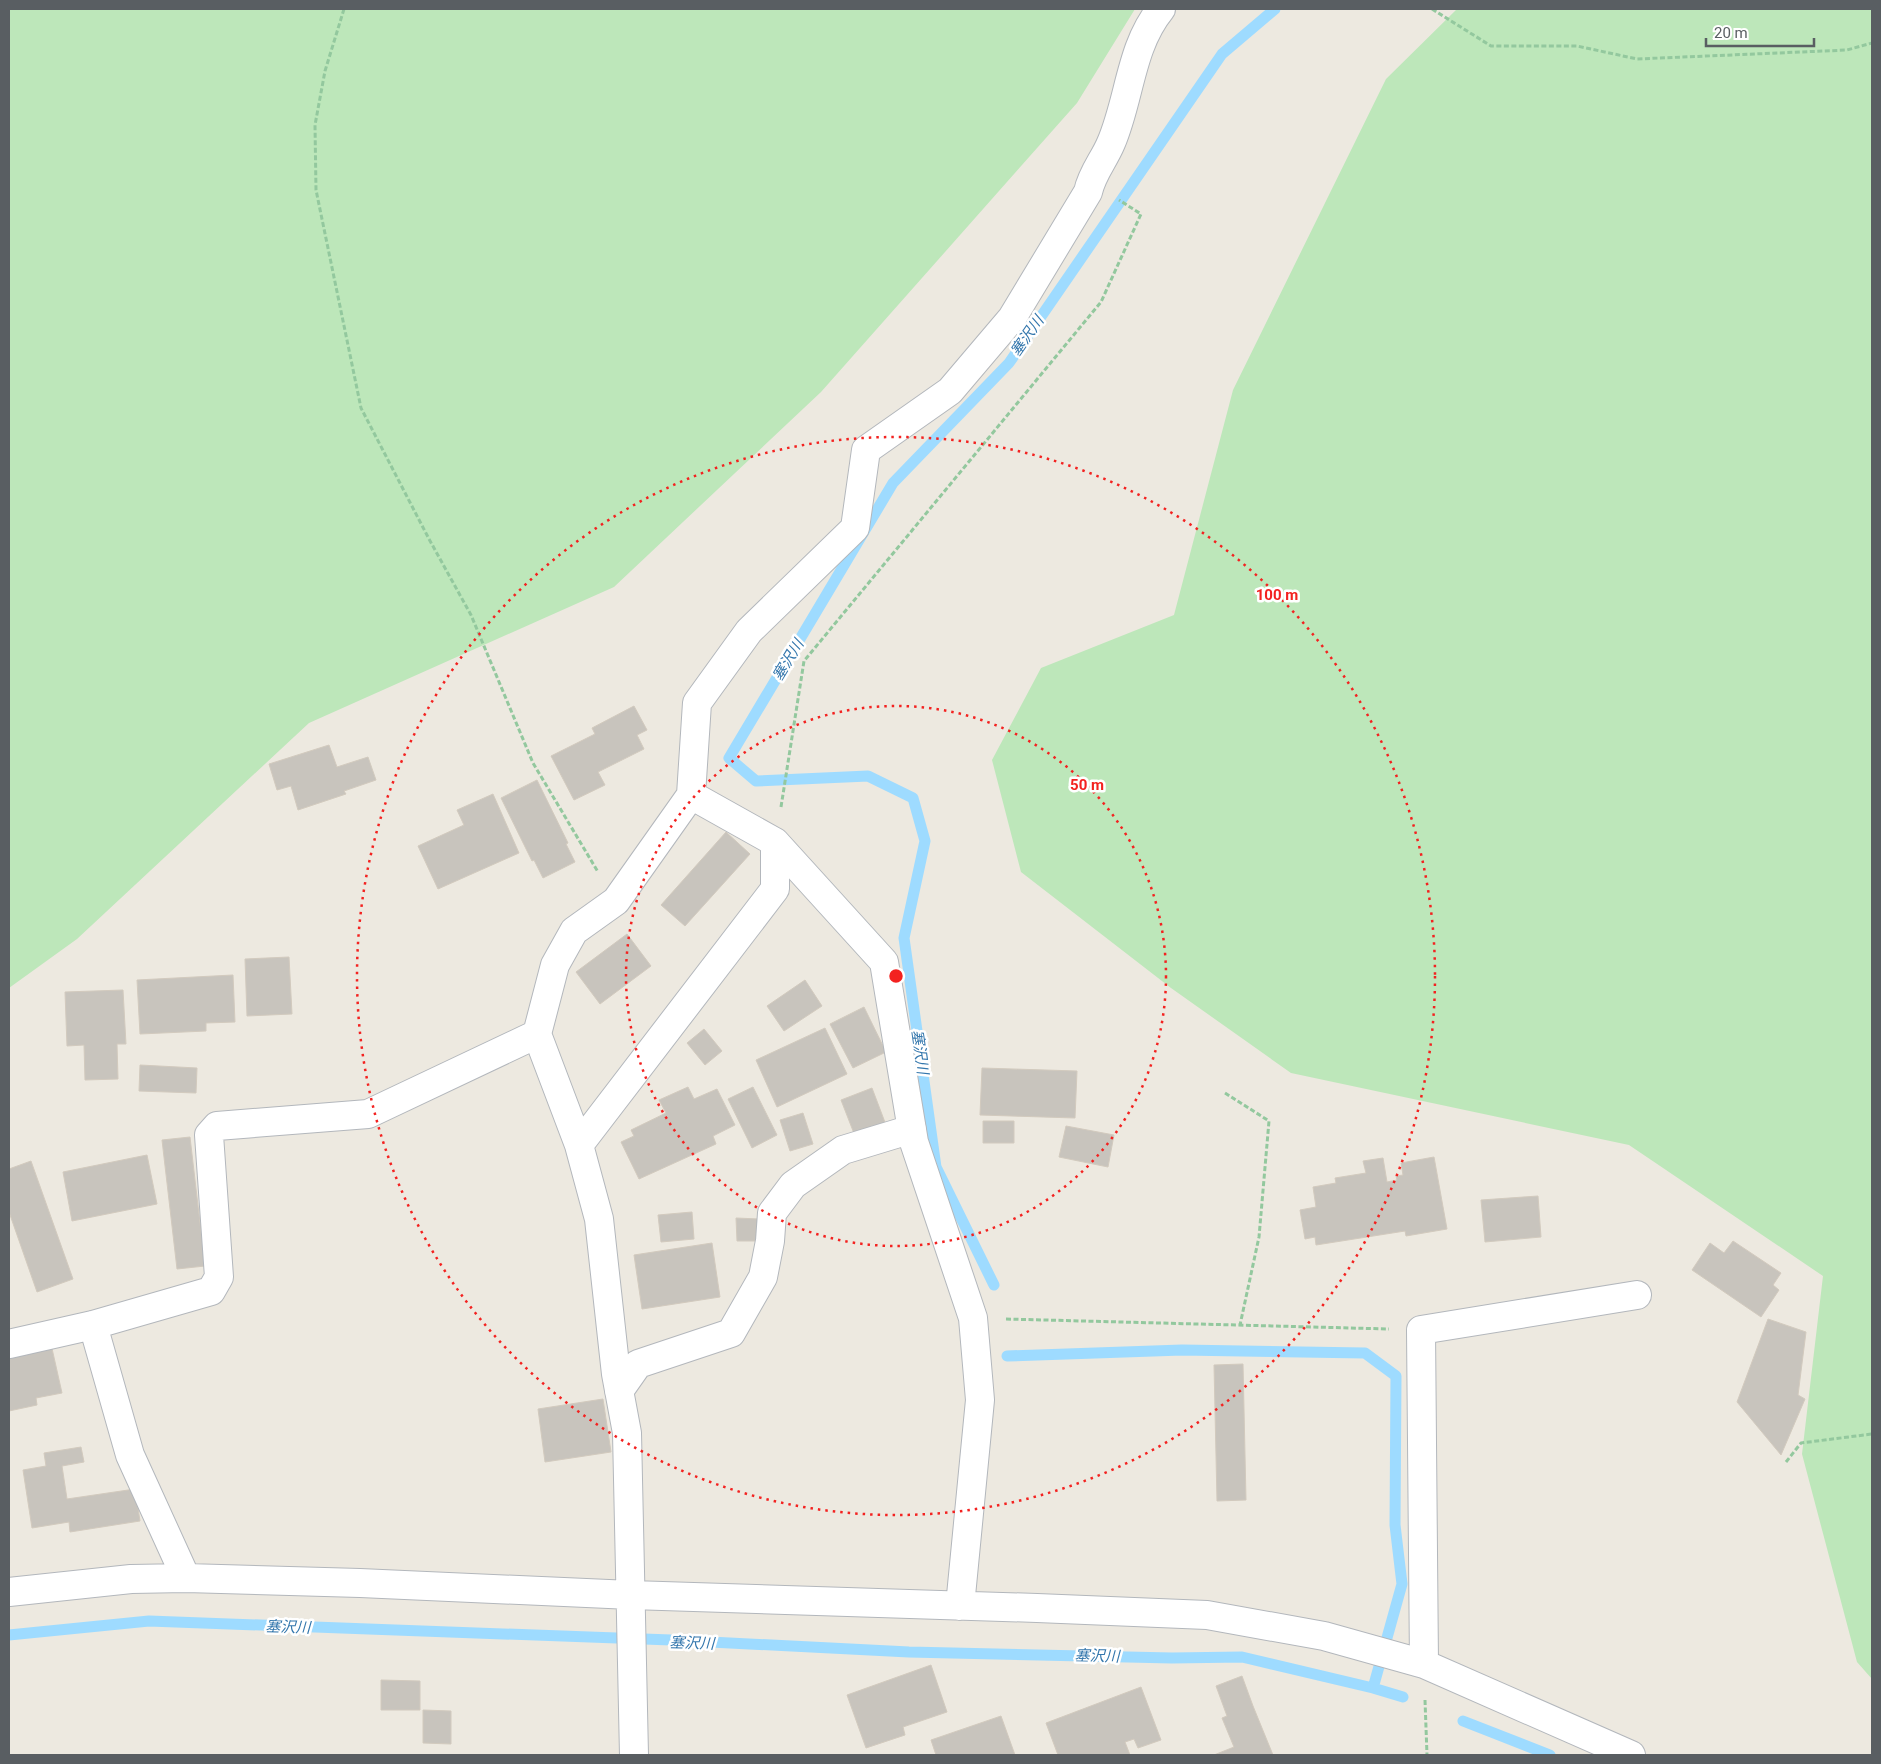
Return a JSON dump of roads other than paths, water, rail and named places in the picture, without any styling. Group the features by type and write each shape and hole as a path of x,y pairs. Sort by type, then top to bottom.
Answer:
{"street":[{"path":"634,1755 627,1433 619,1391 600,1219 578,1145 537,1034 555,966 574,931 616,901 691,795 697,703 749,631 855,528 866,450 950,391 1012,318 1088,192 1090,180 1111,143 1141,40 1161,9"},
{"path":"691,795 775,842 884,962 914,1142 973,1318 980,1400 960,1606"},
{"path":"578,1145 775,889 775,842"},
{"path":"9,1344 93,1325 211,1291 219,1277 209,1135 217,1126 368,1114 537,1034"},
{"path":"619,1391 638,1364 730,1333 763,1278 770,1241 772,1213 793,1185 843,1150 912,1128"},
{"path":"1424,1664 1421,1330 1637,1295"},
{"path":"93,1325 130,1455 186,1578"},
{"path":"9,1592 131,1579 186,1578 360,1583 631,1596 1207,1615 1324,1636 1424,1664 1631,1755"}],"waterway":[{"name":"塞沢川","path":"994,1285 936,1167 904,938 925,841 913,798 868,776 756,781 729,758 893,483 1009,363 1222,54 1275,9"},
{"name":"塞沢川","path":"1007,1356 1182,1350 1365,1353 1396,1376 1395,1525 1402,1584 1373,1688"},
{"name":"塞沢川","path":"9,1635 149,1621 671,1640 909,1652 1172,1658 1242,1657 1373,1688 1403,1697"},
{"name":"塞沢川","path":"1463,1721 1550,1755"}]}
